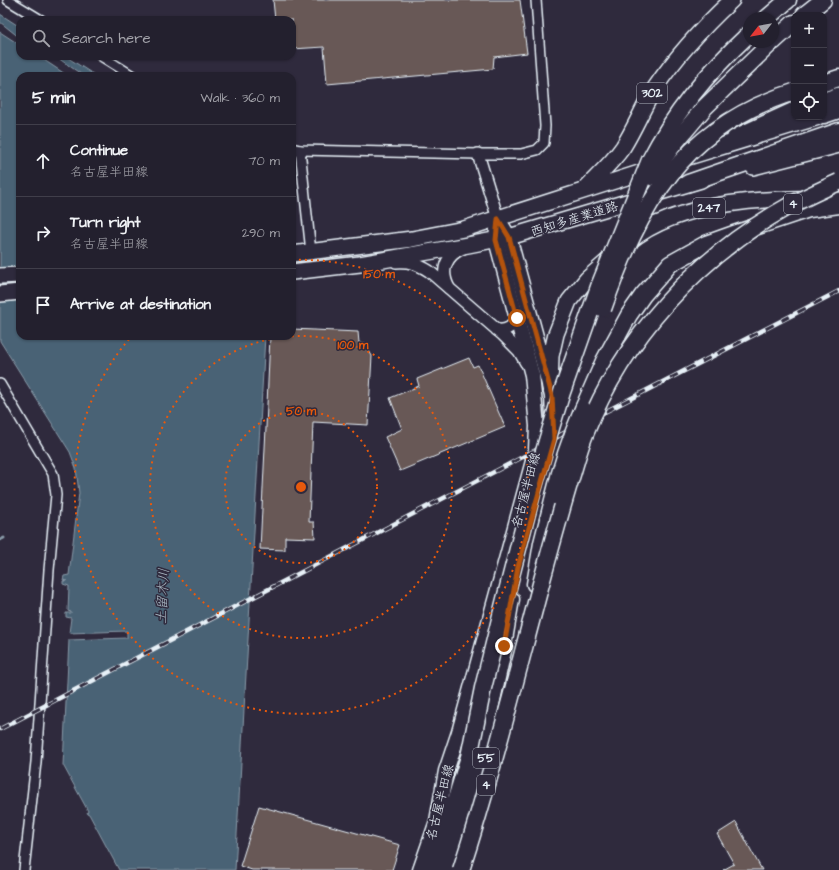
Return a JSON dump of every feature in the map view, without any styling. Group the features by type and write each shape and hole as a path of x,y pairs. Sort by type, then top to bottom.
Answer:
{"highway":[{"name":"302","path":"582,192 611,163 622,148 642,110 669,68 696,35 732,0"},
{"path":"774,12 788,0"},
{"path":"808,12 823,0"},
{"path":"779,37 791,26"},
{"path":"469,757 483,688 533,490 562,392 600,284 650,160 672,122 715,66 743,40"},
{"path":"629,212 673,145 726,86 767,48"},
{"path":"827,82 839,78"},
{"path":"469,757 491,683 535,516 560,430 608,295 632,237 663,183 675,167 699,143 724,124 747,111 791,93"},
{"path":"827,99 839,95"},
{"path":"827,114 839,110"},
{"name":"西知多産業道路","path":"678,160 791,111"},
{"name":"西知多産業道路","path":"296,254 412,239 464,229 807,120"},
{"name":"西知多産業道路","path":"296,272 468,246 502,239 688,183 839,131"},
{"name":"西知多産業道路","path":"688,183 839,144"},
{"name":"4","path":"749,232 787,207 839,182"},
{"path":"523,650 577,458 585,435 606,390 638,338 661,308 711,259 749,232 803,204 839,189"},
{"name":"247","path":"550,388 551,356 568,301 587,279 638,235 658,224 683,214 730,204 780,199 839,200"},
{"path":"523,650 542,543 562,464 571,437 604,361 629,315 643,295 670,264 706,244 809,209 839,205"},
{"path":"0,276 16,275"},
{"path":"0,294 16,292"},
{"path":"447,870 467,813 504,646"},
{"name":"4","path":"461,870 523,650"},
{"name":"4","path":"434,870 469,757"}],"main road":[{"name":"名古屋半田線","path":"420,870 437,820 446,771 463,718 536,450 537,426 532,375 517,318 498,219"},
{"name":"名古屋半田線","path":"468,870 518,567 554,439 552,396 550,388 502,239"}],"street":[{"path":"8,0 34,16"},
{"path":"312,252 296,149 521,154 537,150 544,143 544,107 536,0"},
{"path":"107,60 126,72"},
{"path":"478,154 498,219"},
{"path":"450,290 444,276 446,263 453,254 468,246"},
{"path":"314,270 409,262 416,264 429,271 519,351 532,375"},
{"path":"497,330 508,329 517,318"},
{"path":"0,384 53,474 56,495 49,570 36,762 24,870"}],"water":[{"path":"0,14 16,24 16,35 0,22"},
{"name":"土留木川","path":"0,32 16,42 16,60 44,60 62,72 16,72 16,340 265,340 235,870 119,870 89,814 87,813 88,811 63,765 69,640 127,638 127,631 69,633 71,618 66,617 66,613 71,613 68,611 69,586 63,584 63,581 67,581 63,580 64,576 69,575 79,493 76,468 70,452 0,341"},
{"path":"61,60 71,60 90,72 78,72"}],"building":[{"path":"273,0 520,0 527,53 494,57 493,69 327,84 324,47 296,49 296,16 275,16"},
{"path":"296,329 358,332 359,343 365,344 372,356 368,425 313,422 309,522 314,522 315,538 285,537 285,550 260,549 270,340 296,340"},
{"path":"469,358 473,367 478,365 505,427 400,471 385,437 402,429 390,398 419,386 417,379"},
{"path":"259,806 400,845 392,870 252,870 240,866"},
{"path":"736,822 762,870 723,870 734,864 717,834"}],"waterway":[{"path":"0,540 4,538"}],"railway":[{"path":"0,729 536,450 562,434 839,291"}],"route":[{"path":"504,646 518,567 535,501 554,439 552,396 550,388 509,237 498,219 496,240 517,318"}]}
